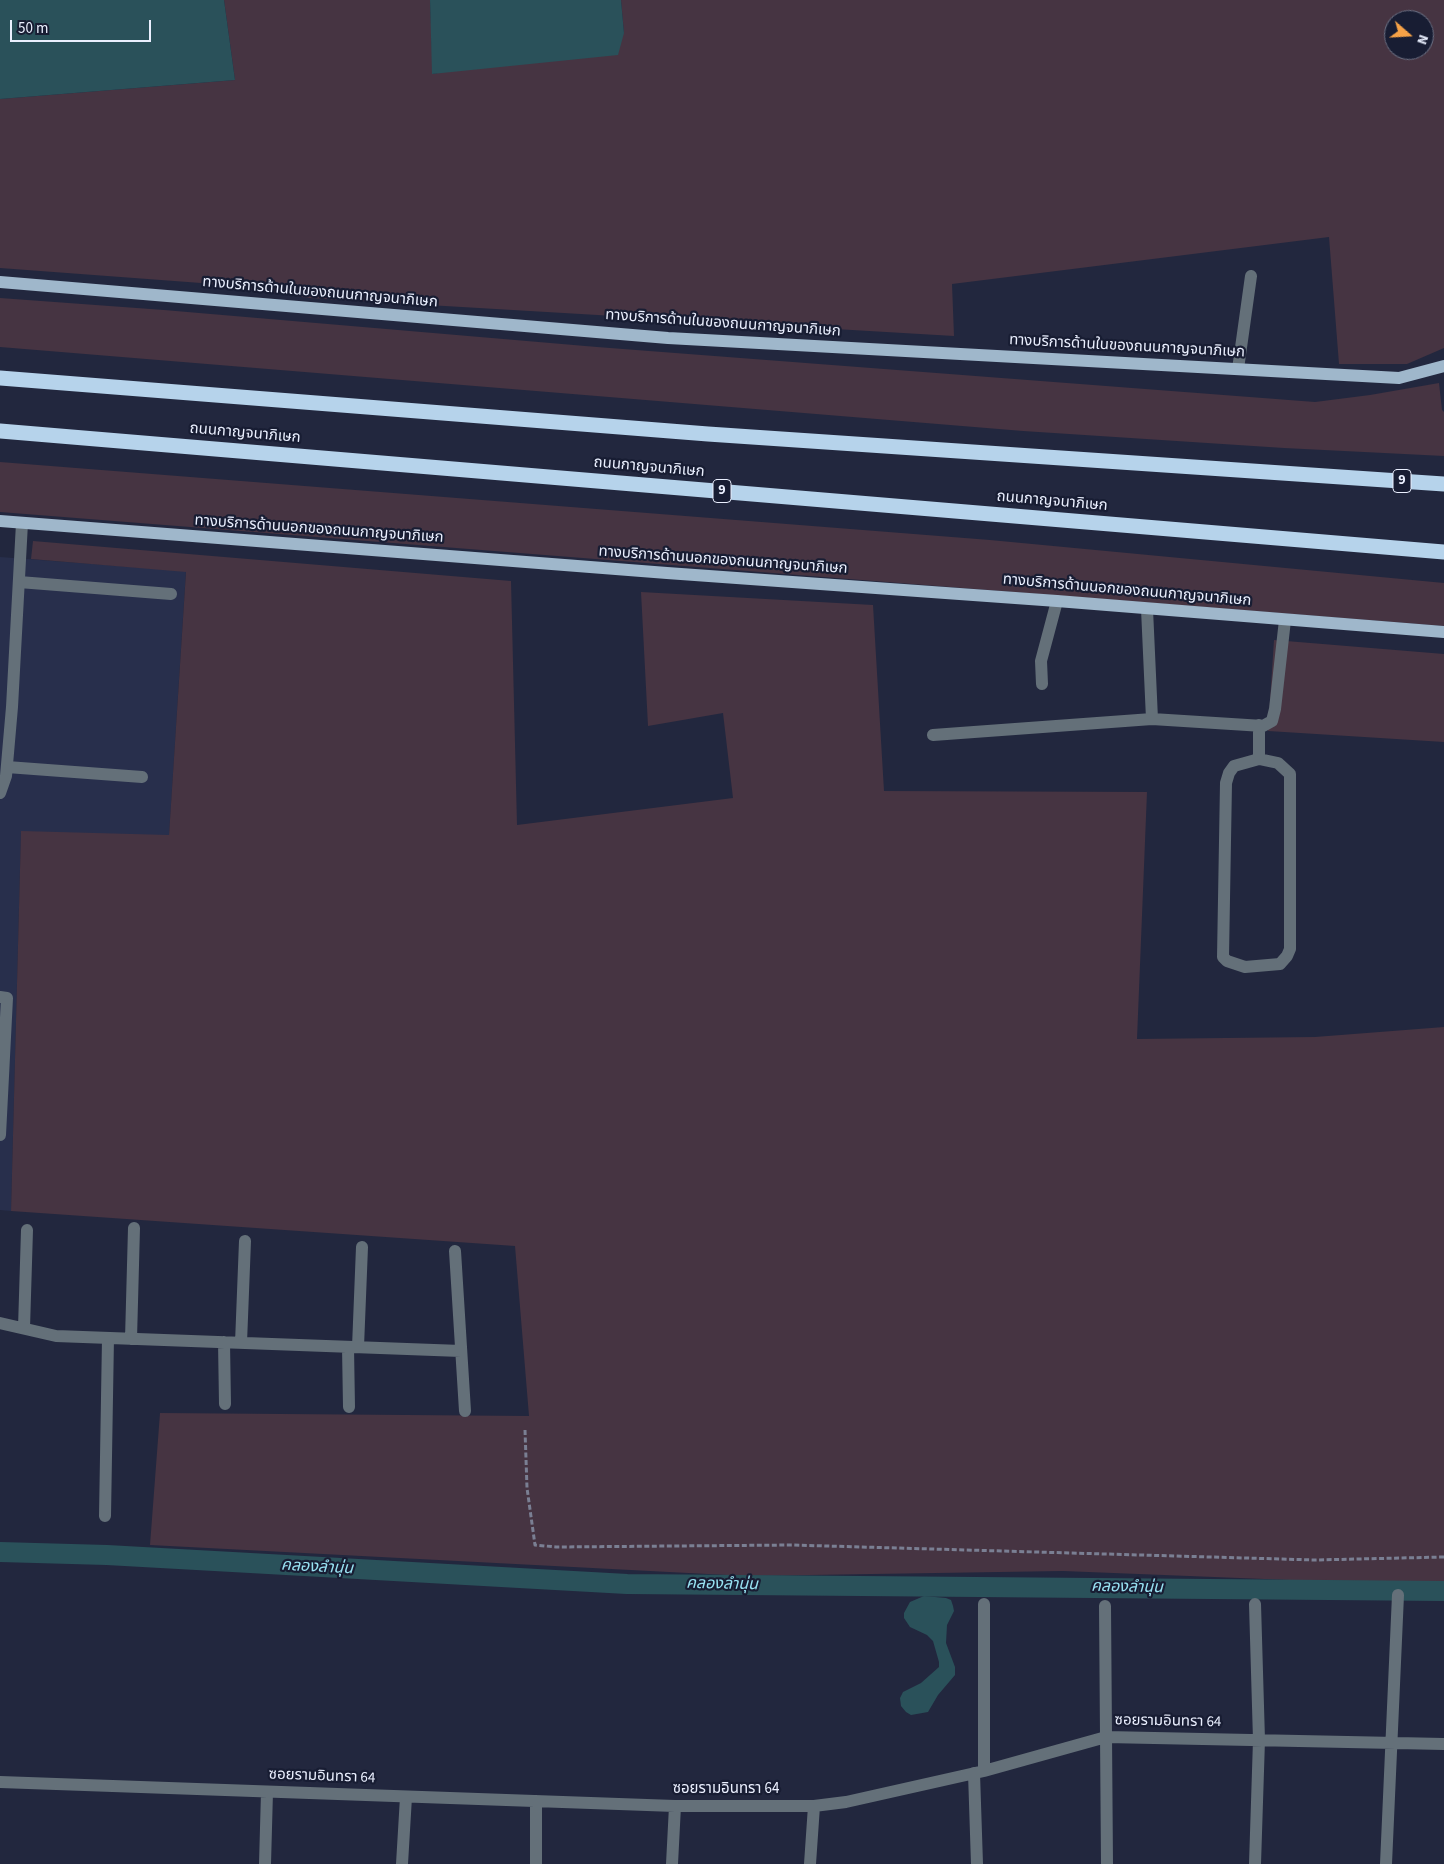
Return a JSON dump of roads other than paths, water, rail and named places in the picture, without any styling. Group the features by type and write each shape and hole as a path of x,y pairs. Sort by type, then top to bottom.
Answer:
{"highway":[{"name":"9","path":"0,378 718,435 1444,484"},
{"name":"ถนนกาญจนาภิเษก","path":"0,430 1444,552"}],"main road":[{"name":"ทางบริการด้านในของถนนกาญจนาภิเษก","path":"0,282 668,338 1399,378 1444,366"},
{"name":"ทางบริการด้านนอกของถนนกาญจนาภิเษก","path":"0,521 1444,632"}],"street":[{"path":"1238,369 1251,276"},
{"path":"0,793 7,767 22,523"},
{"path":"19,582 171,594"},
{"path":"1042,684 1041,661 1057,601"},
{"path":"1147,609 1152,719"},
{"path":"933,735 1152,719 1263,726 1272,721 1285,620"},
{"path":"1259,725 1259,759"},
{"path":"1259,759 1278,763 1290,774 1290,949 1288,956 1280,964 1245,967 1228,961 1223,957 1226,783 1229,773 1234,766 1259,759"},
{"path":"7,767 142,778"},
{"path":"0,997 7,998 0,1135"},
{"path":"131,1339 134,1228"},
{"path":"24,1328 27,1230"},
{"path":"241,1343 245,1241"},
{"path":"349,1406 362,1247"},
{"path":"455,1251 464,1411"},
{"path":"0,1323 56,1336 461,1351"},
{"path":"105,1516 108,1338"},
{"path":"224,1342 225,1404"},
{"path":"1386,1864 1398,1595"},
{"path":"977,1864 984,1604"},
{"path":"1255,1604 1259,1740 1255,1864"},
{"path":"1105,1606 1107,1864"},
{"name":"ซอยรามอินทรา 64","path":"0,1782 536,1802 676,1806 814,1806 846,1802 979,1772 1106,1737 1444,1744"},
{"path":"264,1864 266,1792"},
{"path":"402,1864 406,1797"},
{"path":"536,1802 536,1864"},
{"path":"672,1864 676,1806"},
{"path":"810,1864 814,1806"}],"waterway":[{"name":"คลองลำนุ่น","path":"0,1552 107,1555 627,1584 1444,1591"}]}
